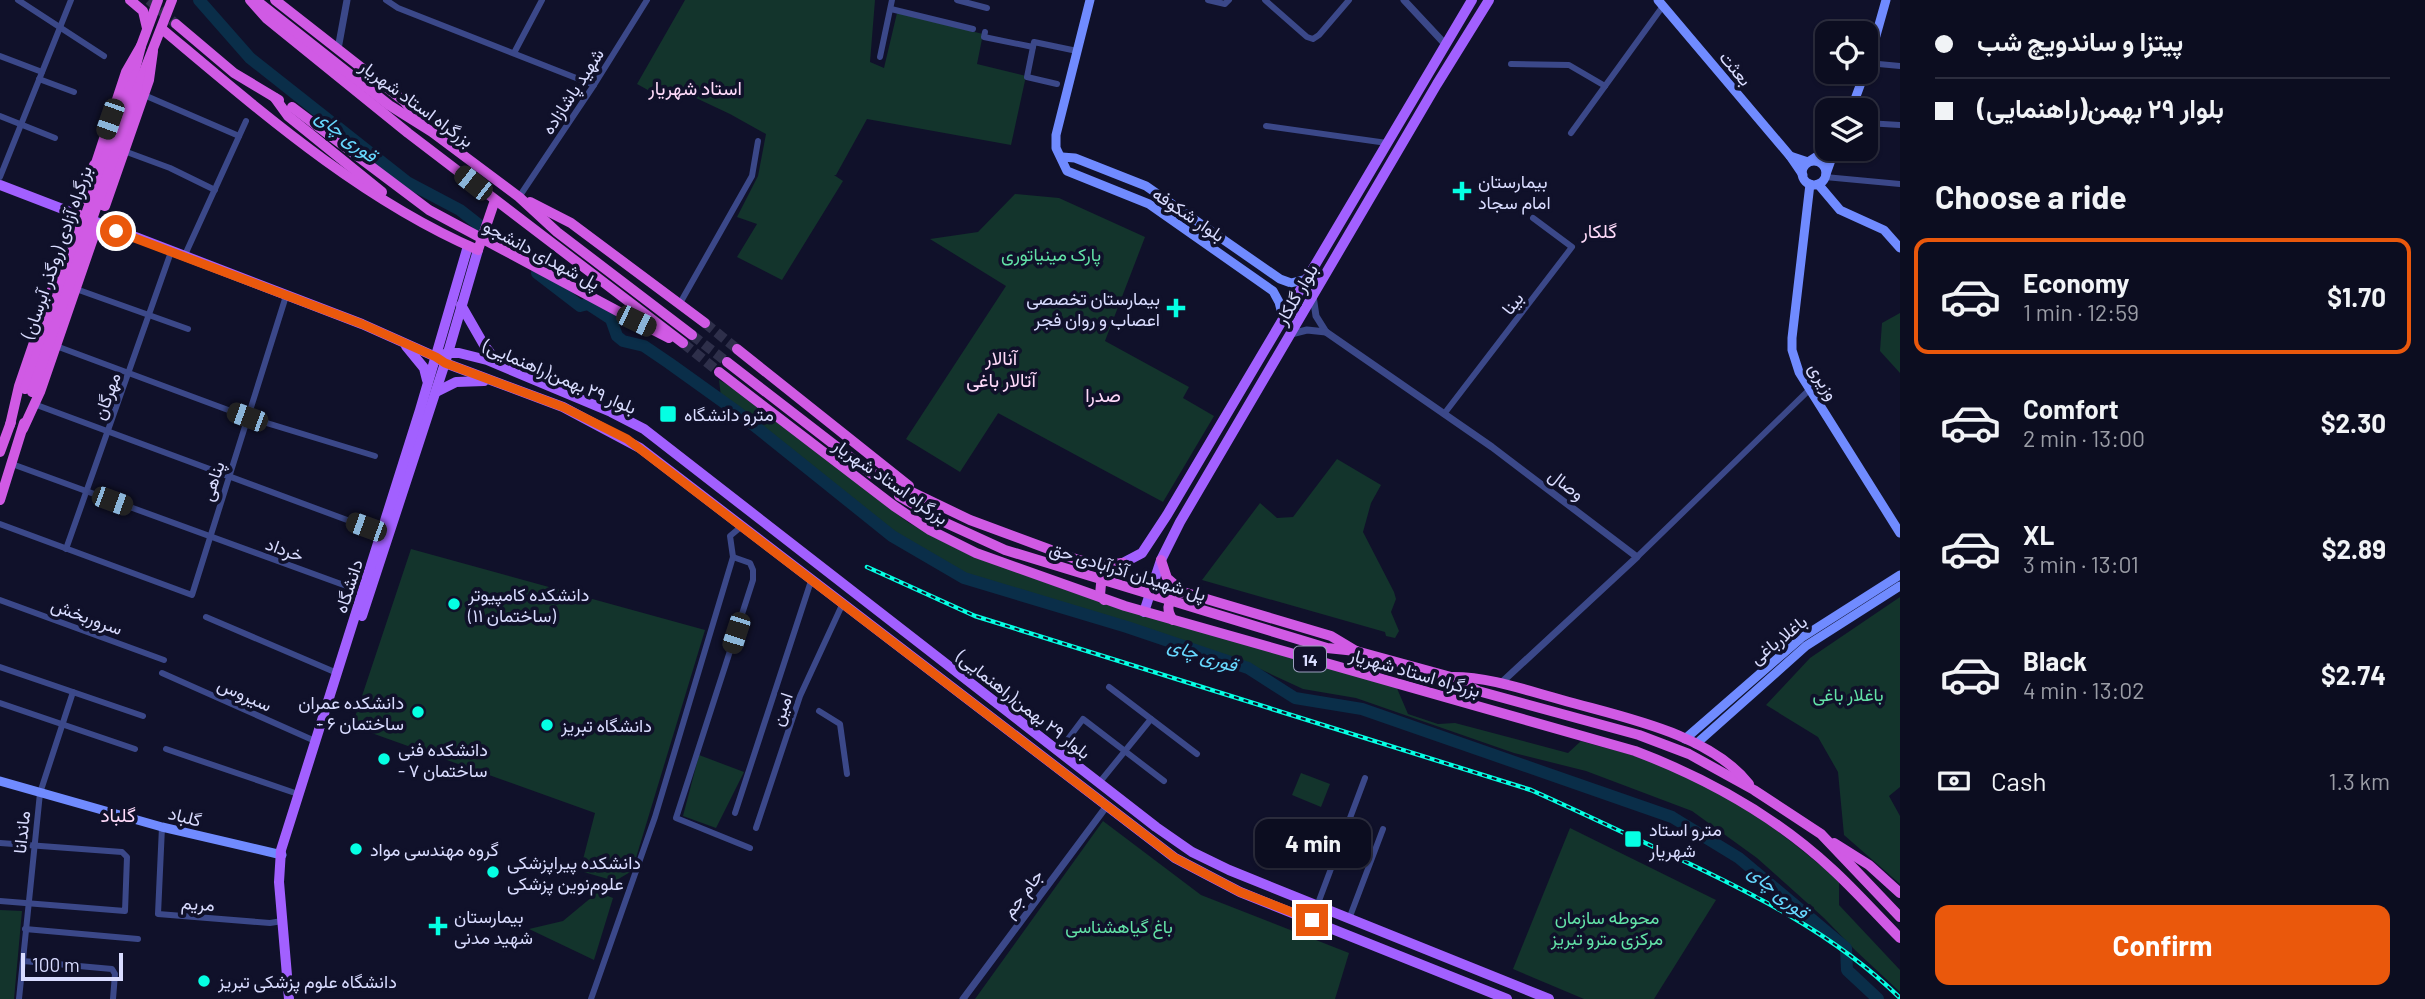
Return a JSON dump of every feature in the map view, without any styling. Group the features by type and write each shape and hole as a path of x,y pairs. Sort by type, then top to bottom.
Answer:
{"highway":[{"path":"130,0 143,11 147,29"},
{"path":"141,46 137,89 124,151 105,206 83,198 126,72 141,46 158,0"},
{"path":"162,29 254,105 364,187 411,216 473,248 495,200 266,18 253,0"},
{"name":"بزرگراه استاد شهریار","path":"253,0 389,105 432,132 519,197 557,232 692,335"},
{"path":"275,0 404,101 432,132"},
{"path":"137,89 171,5"},
{"path":"176,24 234,73 275,98 288,116 411,216"},
{"name":"بزرگراه آزادی (روگذر آبرسان)","path":"29,391 137,89"},
{"name":"پل شهدای دانشجو","path":"275,98 292,107 429,210 636,321 683,343 495,200"},
{"path":"94,165 95,173 101,177 110,180 116,175"},
{"path":"519,197 571,223 705,323"},
{"path":"0,452 10,425 19,386 78,214"},
{"path":"0,500 23,429 99,224"},
{"path":"51,293 57,289 65,289 74,294"},
{"path":"737,349 923,497"},
{"name":"بزرگراه استاد شهریار","path":"727,362 900,496"},
{"name":"بزرگراه استاد شهریار","path":"719,372 894,506 930,530 976,553 1104,600 1635,751 1679,767 1746,804 1798,840 1832,869 1900,938"},
{"path":"10,425 29,391"},
{"path":"23,429 29,391"},
{"path":"868,471 970,520 1079,561 1103,565 1123,563"},
{"name":"پل شهیدان آذرآبادی حق","path":"900,496 962,532 1027,557 1327,648 1356,651"},
{"path":"1069,588 1079,583 1082,578 1084,567 1079,561"},
{"path":"1161,561 1167,578 1183,592 1331,636 1356,651"},
{"path":"1104,600 1100,595 1101,584 1123,563"},
{"path":"1173,620 1168,609 1169,603 1172,597 1183,592"},
{"name":"بزرگراه استاد شهریار","path":"1356,651 1451,677 1478,691 1639,735 1689,754 1754,790 1821,834 1900,917"},
{"path":"1451,677 1481,678 1644,723 1696,744 1729,764 1754,790"},
{"path":"1821,834 1869,865 1900,893"}],"main road":[{"path":"1062,157 1056,148 1056,135 1090,0"},
{"name":"بلوار گلکار","path":"1123,563 1147,548 1472,0"},
{"name":"بلوار گلکار","path":"1144,612 1161,561 1180,523 1489,0"},
{"path":"1878,27 1886,0"},
{"name":"بعثت","path":"1661,3 1790,156 1802,175 1820,180"},
{"path":"1790,156 1823,164 1820,180 1840,209 1884,230 1900,248"},
{"name":"بلوار شکوفه","path":"1273,290 1149,204 1067,171 1062,157 1075,158 1146,186 1280,279"},
{"path":"1802,175 1803,168 1815,157"},
{"name":"وزیری","path":"1829,161 1820,180 1792,338 1794,360 1900,533"},
{"path":"0,185 436,357"},
{"name":"دانشگاه","path":"282,855 281,850 298,794 431,388 445,363 473,248"},
{"name":"دانشگاه","path":"289,999 279,882 282,855 431,388 436,357 473,248"},
{"path":"1283,318 1273,290 1280,288 1280,279 1291,283 1307,279"},
{"path":"461,305 484,345 502,367"},
{"path":"400,341 424,368 431,388 465,381 492,381"},
{"name":"بلوار ٢٩ بهمن(راهنمایی)","path":"436,357 459,353 487,360 611,412 644,429 1099,783 1192,852 1229,870 1549,999"},
{"name":"بلوار ٢٩ بهمن(راهنمایی)","path":"436,357 445,363 563,407 627,439 1175,858 1240,892 1507,999"},
{"path":"482,376 480,366 487,360"},
{"name":"باغلارباغی","path":"1685,739 1804,642 1900,575"},
{"name":"باغلارباغی","path":"1696,744 1804,642 1900,586"},
{"path":"895,644 905,631"},
{"name":"گلباد","path":"0,781 162,827 282,855"}],"street":[{"path":"18,0 104,55"},
{"path":"0,177 71,0"},
{"path":"338,49 347,0"},
{"path":"386,0 398,8 594,85"},
{"path":"513,53 542,0"},
{"name":"شهید پاشازاده","path":"519,197 647,0"},
{"path":"880,57 892,0"},
{"path":"957,0 987,8"},
{"path":"1208,0 1225,4 1228,1"},
{"path":"1265,0 1307,37 1313,39 1319,36 1345,1"},
{"path":"1404,0 1445,44"},
{"path":"1572,133 1661,3"},
{"path":"891,9 973,29"},
{"path":"985,32 984,37 1033,47"},
{"path":"1057,84 1027,78 1034,42 1077,51"},
{"path":"0,56 74,92"},
{"path":"1511,64 1569,65 1605,86"},
{"path":"1878,67 1900,66"},
{"path":"137,89 239,136"},
{"path":"0,116 55,138"},
{"path":"184,257 246,121"},
{"path":"1878,124 1900,125"},
{"path":"1266,126 1387,143"},
{"path":"680,305 752,176 758,141"},
{"path":"124,151 170,168 215,190"},
{"path":"1820,180 1900,184"},
{"name":"بینا","path":"1444,414 1572,247 1533,218"},
{"name":"مهرگان","path":"66,549 171,253"},
{"path":"74,294 188,328"},
{"name":"پناهی","path":"66,549 192,595 286,296"},
{"path":"1313,296 1316,316 1326,332"},
{"path":"1291,334 1307,330 1326,332"},
{"name":"وصال","path":"1326,332 1492,447 1636,557"},
{"path":"56,346 247,417 375,456"},
{"path":"1501,683 1810,389"},
{"path":"34,404 366,527"},
{"name":"خرداد","path":"12,464 352,588"},
{"path":"0,524 66,549"},
{"path":"591,999 655,817 733,556 730,536 742,526"},
{"path":"733,556 750,563 753,580 676,818 750,848"},
{"path":"734,813 811,578"},
{"name":"سروربخش","path":"0,600 164,660"},
{"name":"امین","path":"757,828 800,696 843,604"},
{"path":"206,617 337,673"},
{"path":"0,667 143,716"},
{"name":"سیروس","path":"162,673 315,741"},
{"path":"1110,687 1197,754"},
{"name":"ماندانا","path":"19,999 40,793 74,692"},
{"path":"0,704 135,749"},
{"path":"819,711 840,724 847,774"},
{"path":"1059,751 1083,719 1164,781"},
{"path":"1099,783 1151,719"},
{"path":"166,749 298,794"},
{"path":"1317,906 1366,779"},
{"name":"جام جم","path":"963,999 1106,807"},
{"name":"مریم","path":"162,827 158,914 270,923 282,921"},
{"path":"1349,919 1383,829"},
{"path":"0,843 122,852 125,854 125,911 0,901"},
{"path":"25,929 138,939"},
{"path":"23,961 114,971 113,999"}],"green space":[{"path":"685,0 875,0 870,62 884,68 897,13 983,34 977,64 1026,76 1011,145 867,119 834,175 843,181 782,280 737,257 757,224 737,217 758,176 766,134 679,90 666,100 637,84"},
{"name":"پارک مینیاتوری","path":"1015,194 1059,198 1145,237 1105,341 1189,387 1183,398 1214,416 1163,502 998,413 960,472 906,439 1006,286 930,239 978,232"},
{"path":"1900,313 1900,373 1880,351 1882,323"},
{"path":"719,380 734,388 909,523 968,554 1074,593 1396,686 1408,714 1438,724 1455,723 1568,753 1581,741 1651,761 1697,781 1761,819 1839,881 1839,905 1900,970 1900,992 1757,858 1692,811 1586,771 1514,753 1356,698 1303,689 1260,669 960,573 895,535 721,397"},
{"path":"1337,459 1381,485 1371,503 1363,532 1394,592 1396,599 1391,612 1399,631 1395,638 1386,636 1385,632 1202,580 1260,503 1277,518 1293,517"},
{"path":"411,549 705,630 632,871 615,881 580,871 595,813 352,726"},
{"name":"باغلار باغی","path":"1900,597 1900,787 1889,796 1900,816 1900,884 1844,835 1838,772 1818,737 1766,705 1810,658"},
{"path":"699,755 744,772 716,828 683,816"},
{"path":"1301,773 1330,784 1321,807 1292,795"},
{"name":"باغ گیاهشناسی","path":"1103,821 1201,895 1349,953 1335,999 975,999"},
{"name":"محوطه سازمان مرکزی مترو تبریز","path":"1570,828 1716,900 1654,999 1584,999 1513,969"},
{"path":"598,892 613,898 594,960 529,929 563,921"},
{"path":"0,910 22,911 14,999 0,999"}],"waterway":[{"name":"قوری چای","path":"199,0 250,58 407,182 460,210 511,250"},
{"name":"قوری چای","path":"537,273 580,306 588,304 611,319 617,336 623,341 644,346 736,411 892,536 964,578 1127,627 1248,668 1295,698 1362,709 1672,817 1739,858 1846,948 1847,970 1878,999"}],"tunnel":[{"path":"149,0 176,24"},
{"path":"705,323 737,349"},
{"path":"692,335 727,362"},
{"path":"683,343 719,372"}],"railway":[{"path":"867,567 975,616 1531,790 1762,900 1848,954 1900,998"}],"place":[{"name":"بیمارستان امام سجاد","path":"1462,191"},
{"name":"بیمارستان تخصصی اعصاب و روان فجر","path":"1176,308"},
{"name":"مترو دانشگاه","path":"668,414"},
{"name":"دانشکده کامپیوتر (ساختمان ۱۱)","path":"454,604"},
{"name":"دانشکده عمران - ساختمان ۶","path":"418,712"},
{"name":"دانشگاه تبریز","path":"547,725"},
{"name":"دانشکده فنی - ساختمان ۷","path":"384,759"},
{"name":"مترو استاد شهریار","path":"1633,839"},
{"name":"گروه مهندسی مواد","path":"356,849"},
{"name":"دانشکده پیراپزشکی علوم‌نوین پزشکی","path":"493,872"},
{"name":"بیمارستان شهید مدنی","path":"438,926"},
{"name":"دانشگاه علوم پزشکی تبریز","path":"204,981"}],"district":[{"name":"استاد شهریار","path":"695,87"},
{"name":"گلکار","path":"1599,230"},
{"name":"آنالار آتالار باغی","path":"1001,368"},
{"name":"صدرا","path":"1103,394"},
{"name":"گلباد","path":"118,814"}],"route":[{"path":"116,231 362,324 445,363 563,407 627,439 1175,858 1240,892 1312,920"}]}
